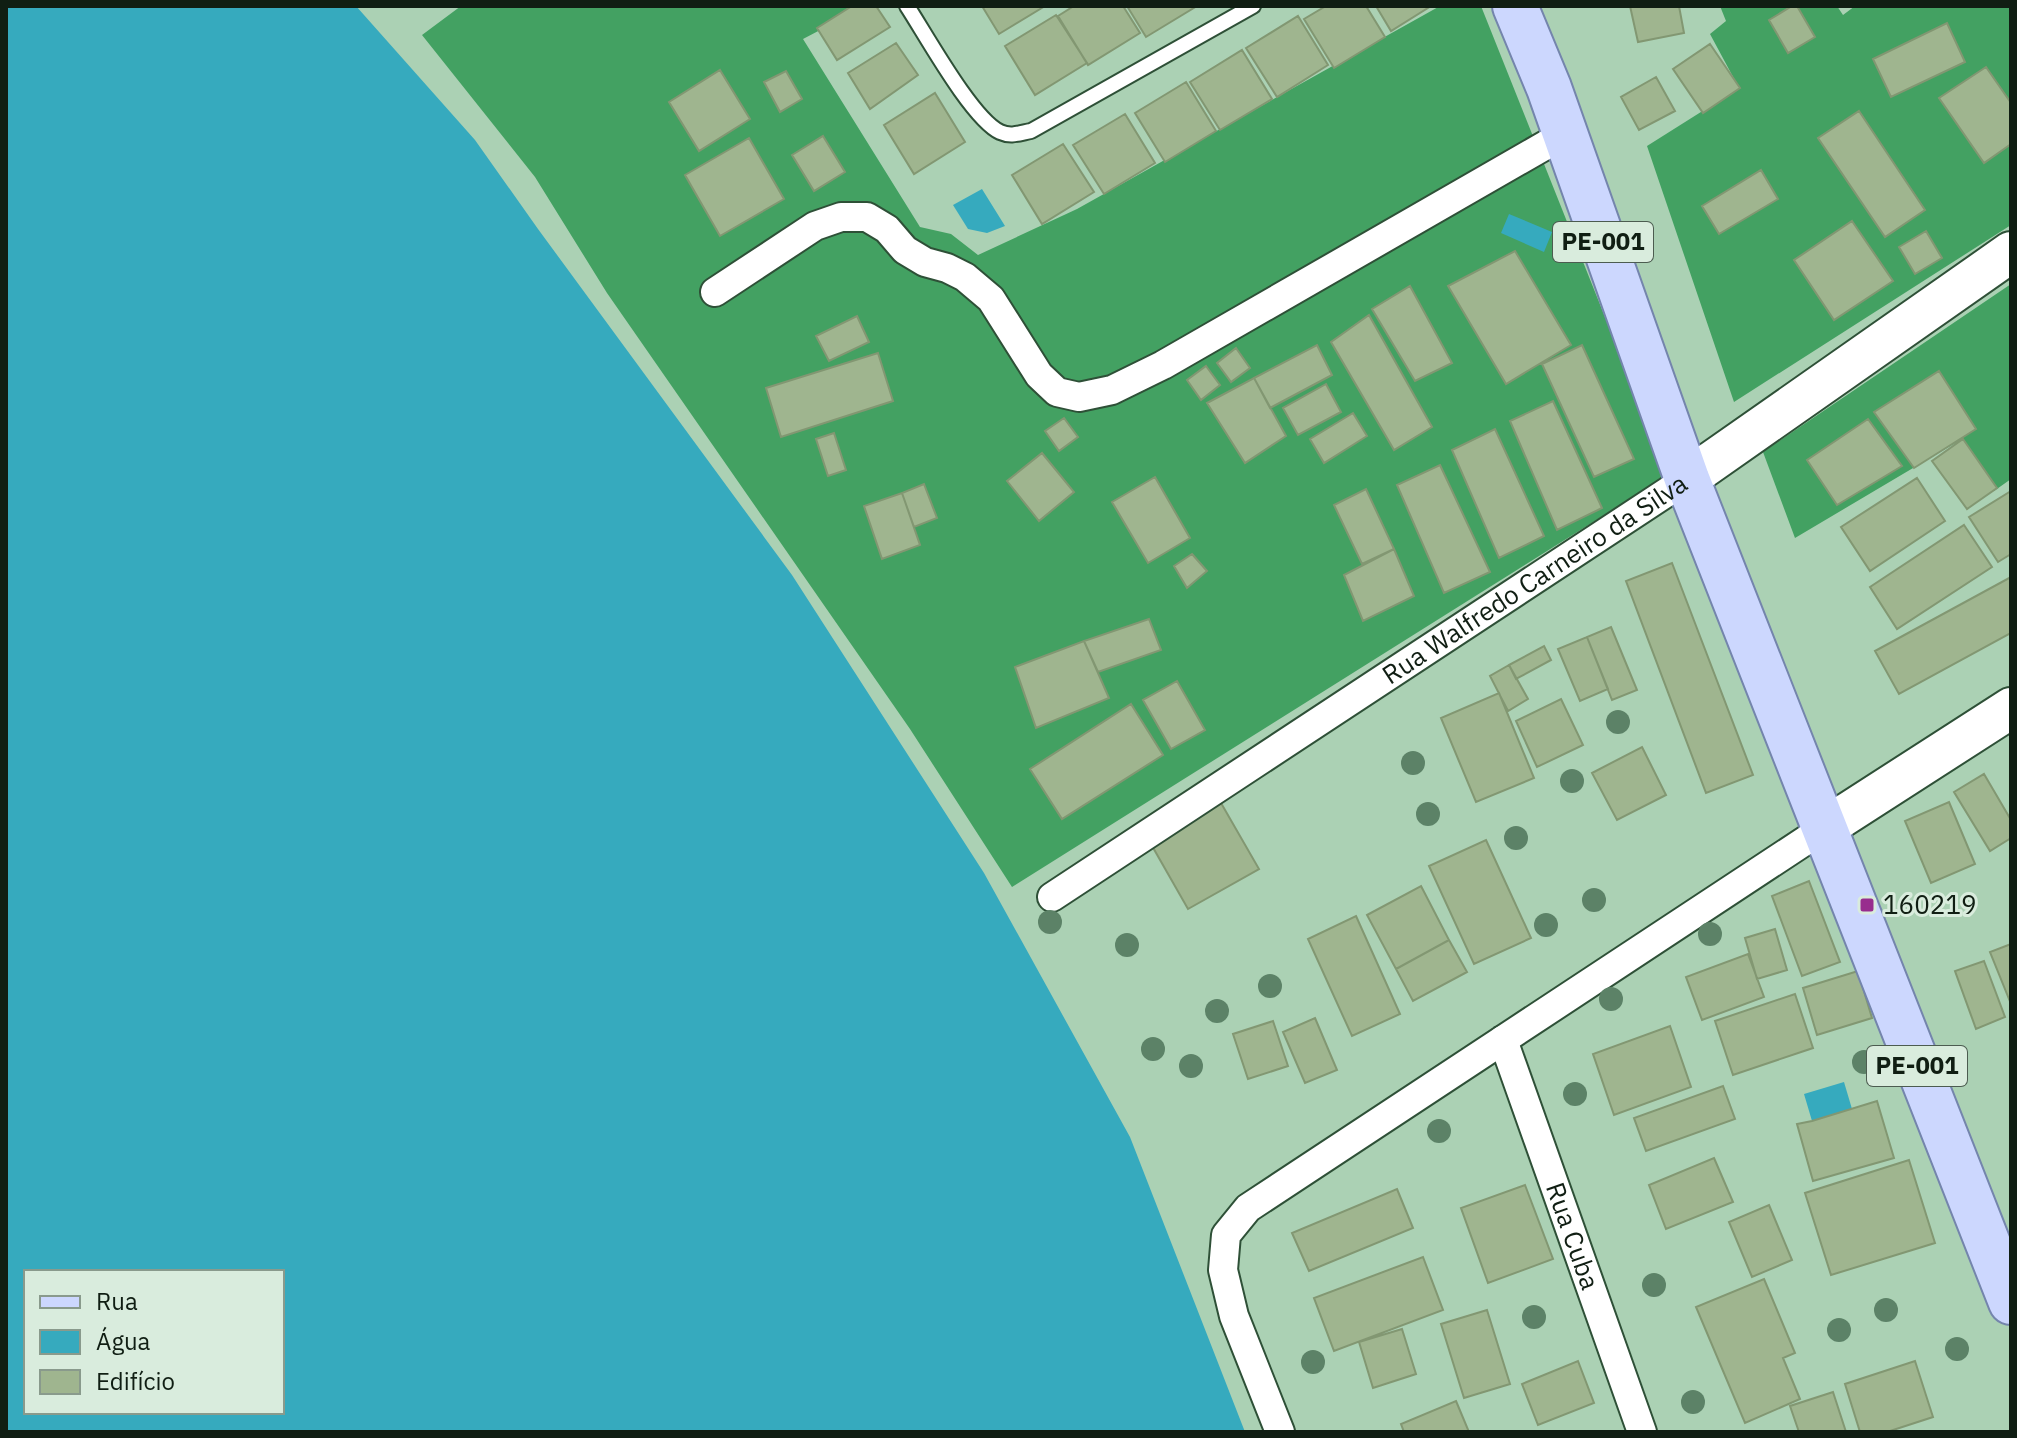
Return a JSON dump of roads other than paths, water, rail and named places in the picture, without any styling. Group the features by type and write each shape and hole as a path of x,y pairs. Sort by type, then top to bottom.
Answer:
{"main road":[{"name":"PE-001","path":"1515,6 1549,88 1687,479 2011,1302"},
{"name":"Rua Walfredo Carneiro da Silva","path":"1687,479 2011,252"},
{"path":"1823,829 2011,708"}],"street":[{"path":"715,292 815,226 841,217 867,217 887,229 905,250 925,262 965,277 991,299 1039,375 1057,392 1079,397 1112,390 1163,365 1565,134"},
{"name":"Rua Walfredo Carneiro da Silva","path":"1052,897 1687,479"},
{"path":"1280,1432 1234,1316 1223,1270 1226,1235 1248,1208 1823,829"},
{"name":"Rua Cuba","path":"1503,1040 1642,1432"}],"lane":[{"path":"907,6 976,112 998,132 1011,136 1031,131 1253,6"}],"water":[{"path":"6,6 356,6 475,140 792,575 984,873 1130,1137 1245,1432 6,1432"},
{"path":"982,189 1005,226 987,233 968,229 953,205"},
{"path":"1509,214 1552,232 1544,252 1501,233"},
{"path":"1844,1082 1852,1109 1812,1121 1804,1094"}],"place":[{"name":"160219","path":"1867,905"}]}
